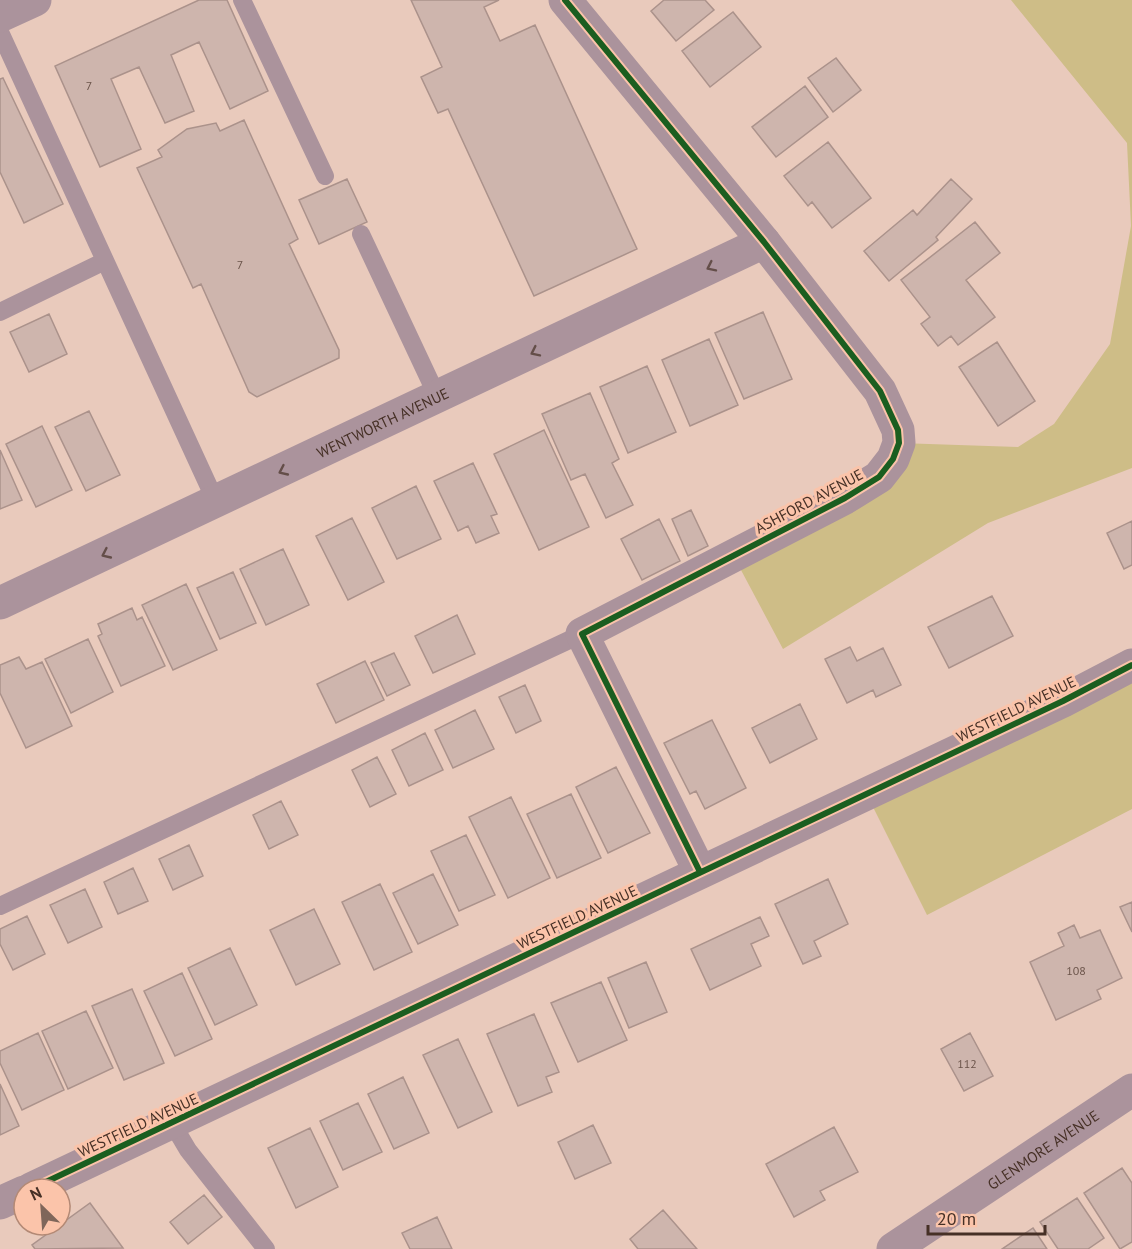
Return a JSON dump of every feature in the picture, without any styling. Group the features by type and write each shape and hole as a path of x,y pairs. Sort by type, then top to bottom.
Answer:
{"street":[{"path":"0,16 35,0"},
{"name":"ASHFORD AVENUE","path":"565,0 764,242 880,391 898,430 900,443 893,459 879,477 845,498 582,634"},
{"name":"WENTWORTH AVENUE","path":"0,603 764,242"},
{"path":"582,634 700,872"},
{"name":"WESTFIELD AVENUE","path":"57,1177 1063,701 1132,665"},
{"name":"GLENMORE AVENUE","path":"893,1249 1132,1090"}],"lane":[{"path":"242,0 325,176"},
{"path":"0,32 216,502"},
{"path":"361,234 438,398"},
{"path":"0,312 105,261"},
{"path":"0,906 582,634"},
{"path":"172,1123 188,1150 267,1249"}],"shaded area":[{"path":"1011,0 1132,0 1132,468 988,523 783,649 733,555 845,498 899,443 1018,447 1054,424 1110,344 1131,226 1127,143"},
{"path":"1132,665 1132,809 927,915 866,793"}],"building":[{"path":"199,0 227,0 268,91 230,109 199,42 171,55 194,111 165,123 139,67 111,79 141,149 100,167 55,66"},
{"path":"411,0 499,0 484,7 500,41 535,25 637,249 534,296 448,109 438,113 421,77 442,67"},
{"path":"664,0 705,0 714,10 676,41 651,11"},
{"path":"733,12 761,47 710,87 682,51"},
{"path":"836,58 861,90 833,112 808,78"},
{"path":"3,78 63,204 24,223 0,172 0,79"},
{"path":"805,86 828,117 776,157 752,127"},
{"path":"244,120 298,239 289,244 339,350 339,358 257,397 249,392 201,284 193,288 137,168 162,157 158,150 187,129 216,123 220,131"},
{"path":"828,142 871,198 832,228 812,202 808,206 784,176"},
{"path":"347,179 367,222 319,244 299,200"},
{"path":"951,179 972,199 936,237 938,240 889,281 864,251 913,210 917,215"},
{"path":"975,222 1000,253 966,280 995,317 958,345 951,336 938,346 921,324 930,317 901,280"},
{"path":"763,312 792,379 744,399 715,333"},
{"path":"49,314 67,354 29,372 10,332"},
{"path":"709,339 738,405 690,426 662,360"},
{"path":"997,342 1035,401 998,426 959,367"},
{"path":"647,366 676,432 628,453 600,387"},
{"path":"590,393 619,459 612,463 633,505 606,518 585,474 571,480 542,414"},
{"path":"89,411 120,475 86,491 55,427"},
{"path":"42,426 72,490 36,507 6,444"},
{"path":"544,430 589,527 539,550 494,454"},
{"path":"0,450 22,500 0,509"},
{"path":"473,463 497,514 491,516 499,533 476,543 468,526 458,531 434,481"},
{"path":"416,486 441,539 397,559 372,508"},
{"path":"691,510 708,546 688,556 672,519"},
{"path":"352,518 384,582 348,600 316,536"},
{"path":"659,519 680,561 642,580 621,539"},
{"path":"1132,521 1132,565 1124,569 1107,533"},
{"path":"283,549 309,605 266,625 240,569"},
{"path":"233,572 256,623 220,639 197,588"},
{"path":"186,584 217,650 173,670 142,605"},
{"path":"992,596 1013,636 949,668 928,627"},
{"path":"132,608 137,620 142,617 165,666 121,686 98,636 102,634 98,624"},
{"path":"457,615 475,654 433,673 415,636"},
{"path":"88,639 113,692 71,713 45,659"},
{"path":"850,647 857,661 883,648 901,685 876,697 873,690 847,703 825,659"},
{"path":"394,653 410,685 387,696 371,663"},
{"path":"19,657 26,669 42,662 72,726 26,748 0,693 0,665"},
{"path":"365,661 384,700 336,723 317,684"},
{"path":"525,685 541,721 516,733 499,697"},
{"path":"800,704 817,739 770,763 752,728"},
{"path":"475,710 494,749 453,768 435,730"},
{"path":"712,720 746,788 705,809 696,791 690,794 664,743"},
{"path":"425,733 443,770 409,786 392,750"},
{"path":"377,757 396,794 370,807 352,770"},
{"path":"616,767 650,833 608,853 576,787"},
{"path":"571,794 601,858 557,878 527,814"},
{"path":"511,797 550,878 508,898 469,817"},
{"path":"281,801 298,835 269,849 253,815"},
{"path":"466,835 495,895 459,911 431,851"},
{"path":"189,845 203,876 173,890 159,859"},
{"path":"133,868 148,901 118,914 104,882"},
{"path":"433,874 458,925 418,944 393,893"},
{"path":"828,879 848,924 814,941 821,956 803,964 775,904"},
{"path":"380,884 412,952 374,970 342,902"},
{"path":"85,889 102,927 68,943 50,905"},
{"path":"1132,902 1132,932 1120,907"},
{"path":"314,909 340,964 296,985 270,930"},
{"path":"27,916 45,954 13,970 0,944 0,929"},
{"path":"760,917 769,936 751,944 761,966 710,990 691,949"},
{"path":"1074,925 1080,938 1100,930 1122,978 1097,990 1101,999 1056,1020 1030,962 1064,946 1058,933"},
{"path":"230,948 257,1005 215,1025 188,968"},
{"path":"646,962 667,1012 629,1028 608,978"},
{"path":"182,973 212,1039 175,1056 144,991"},
{"path":"601,982 627,1040 578,1062 551,1003"},
{"path":"132,989 164,1063 124,1080 92,1006"},
{"path":"86,1011 113,1068 68,1089 42,1031"},
{"path":"534,1014 559,1072 546,1077 552,1092 518,1106 487,1034"},
{"path":"38,1033 64,1090 22,1110 0,1063 0,1051"},
{"path":"970,1033 993,1076 964,1091 941,1049"},
{"path":"458,1039 492,1112 458,1128 423,1055"},
{"path":"403,1077 429,1133 394,1149 368,1094"},
{"path":"0,1084 19,1126 0,1135"},
{"path":"358,1103 382,1152 343,1170 320,1121"},
{"path":"593,1125 611,1163 575,1179 558,1142"},
{"path":"834,1127 858,1172 820,1191 825,1200 794,1217 766,1164"},
{"path":"310,1128 338,1187 296,1208 268,1148"},
{"path":"1122,1168 1132,1183 1132,1242 1120,1249 1084,1193"},
{"path":"204,1195 222,1217 188,1244 170,1222"},
{"path":"1077,1198 1104,1238 1088,1249 1058,1249 1040,1222"},
{"path":"90,1203 123,1248 35,1249 32,1245 43,1237 72,1237 72,1216"},
{"path":"663,1210 697,1249 638,1249 630,1239"},
{"path":"437,1217 452,1249 410,1249 402,1233"},
{"path":"1033,1228 1047,1249 1002,1249"}],"cycle path":[{"path":"565,0 764,242 880,391 898,430 899,443 893,459 879,477 845,498 582,634 700,872"},
{"path":"56,1177 1063,701 1132,665"}]}
